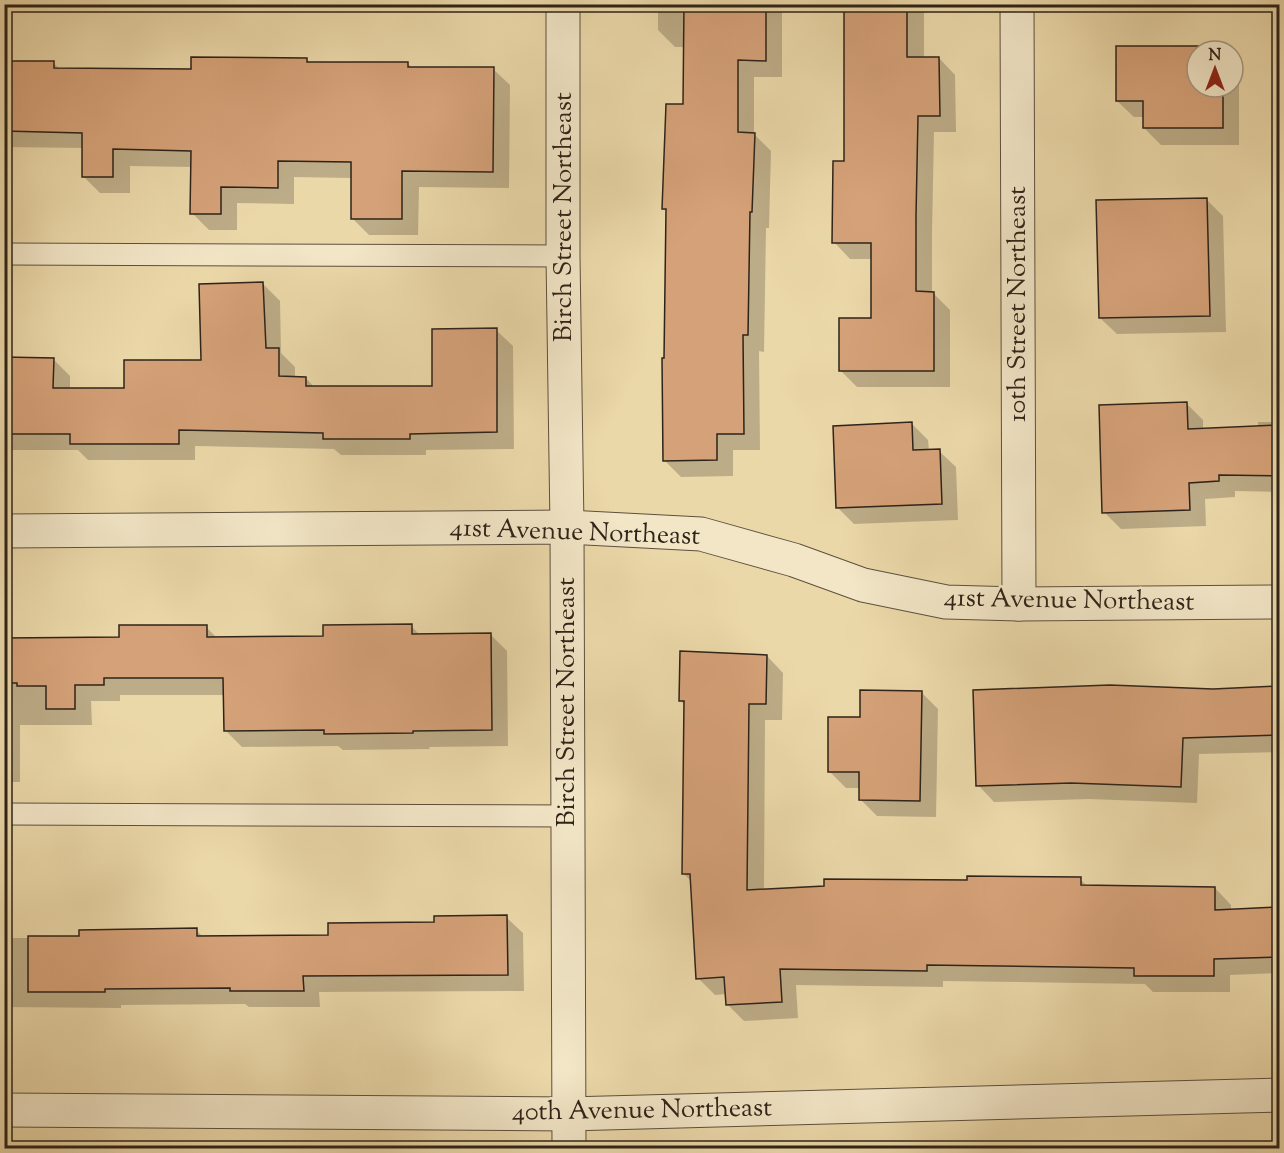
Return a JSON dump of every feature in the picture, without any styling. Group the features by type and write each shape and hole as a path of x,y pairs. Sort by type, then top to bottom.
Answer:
{"street":[{"name":"Birch Street Northeast","path":"563,4 569,1149"},
{"name":"10th Street Northeast","path":"1017,4 1019,604"},
{"name":"41st Avenue Northeast","path":"4,531 567,527 701,534 794,560 863,585 946,602 1019,604 1280,602"},
{"name":"40th Avenue Northeast","path":"4,1110 568,1114 1280,1095"}],"lane":[{"path":"4,254 563,256"},
{"path":"4,814 567,816"}],"building":[{"path":"684,4 766,4 766,61 738,60 738,132 755,133 752,212 750,212 748,335 743,335 744,434 717,434 717,460 663,461 662,358 664,358 666,209 662,209 666,104 683,104"},
{"path":"844,4 907,4 907,57 939,57 940,116 918,116 916,216 916,291 934,292 934,371 839,371 839,318 871,318 871,243 832,243 833,161 844,161"},
{"path":"1116,46 1185,46 1185,99 1223,99 1223,128 1143,128 1143,101 1116,101"},
{"path":"191,57 307,58 307,62 408,62 408,67 494,67 493,172 402,171 402,219 351,219 351,162 278,161 278,188 221,187 221,214 190,214 191,151 113,149 113,177 82,177 82,133 4,131 4,61 54,61 54,68 191,69"},
{"path":"1207,198 1210,316 1099,318 1096,200"},
{"path":"263,282 266,348 279,348 279,376 306,377 306,386 432,386 432,329 497,328 497,432 410,434 410,439 323,439 323,433 179,430 179,444 70,444 70,434 4,434 4,357 54,358 53,388 124,388 124,360 201,360 199,284"},
{"path":"1187,402 1188,429 1280,425 1280,476 1219,475 1219,481 1189,483 1190,510 1102,513 1099,405"},
{"path":"912,422 913,450 940,449 942,504 836,508 833,426"},
{"path":"412,624 412,634 491,633 492,730 324,734 324,730 224,731 223,678 104,678 104,685 75,685 75,709 46,709 46,686 17,686 17,683 4,683 4,638 119,637 119,625 207,625 207,637 323,636 323,625"},
{"path":"680,651 767,655 766,704 749,704 747,890 824,886 824,879 967,880 967,876 1081,877 1081,885 1215,887 1215,910 1280,907 1280,957 1214,959 1214,976 1134,976 1134,968 927,965 927,971 780,969 782,1002 726,1005 724,977 696,979 690,874 682,874 684,701 679,701"},
{"path":"1110,685 1213,689 1280,686 1280,735 1183,738 1181,787 1071,783 976,786 973,690"},
{"path":"860,690 922,691 920,801 859,800 859,772 828,772 828,717 860,717"},
{"path":"507,915 508,975 303,976 304,991 230,991 230,988 28,992 28,936 79,936 79,930 197,928 197,936 328,935 328,923 434,922 434,916"}]}
